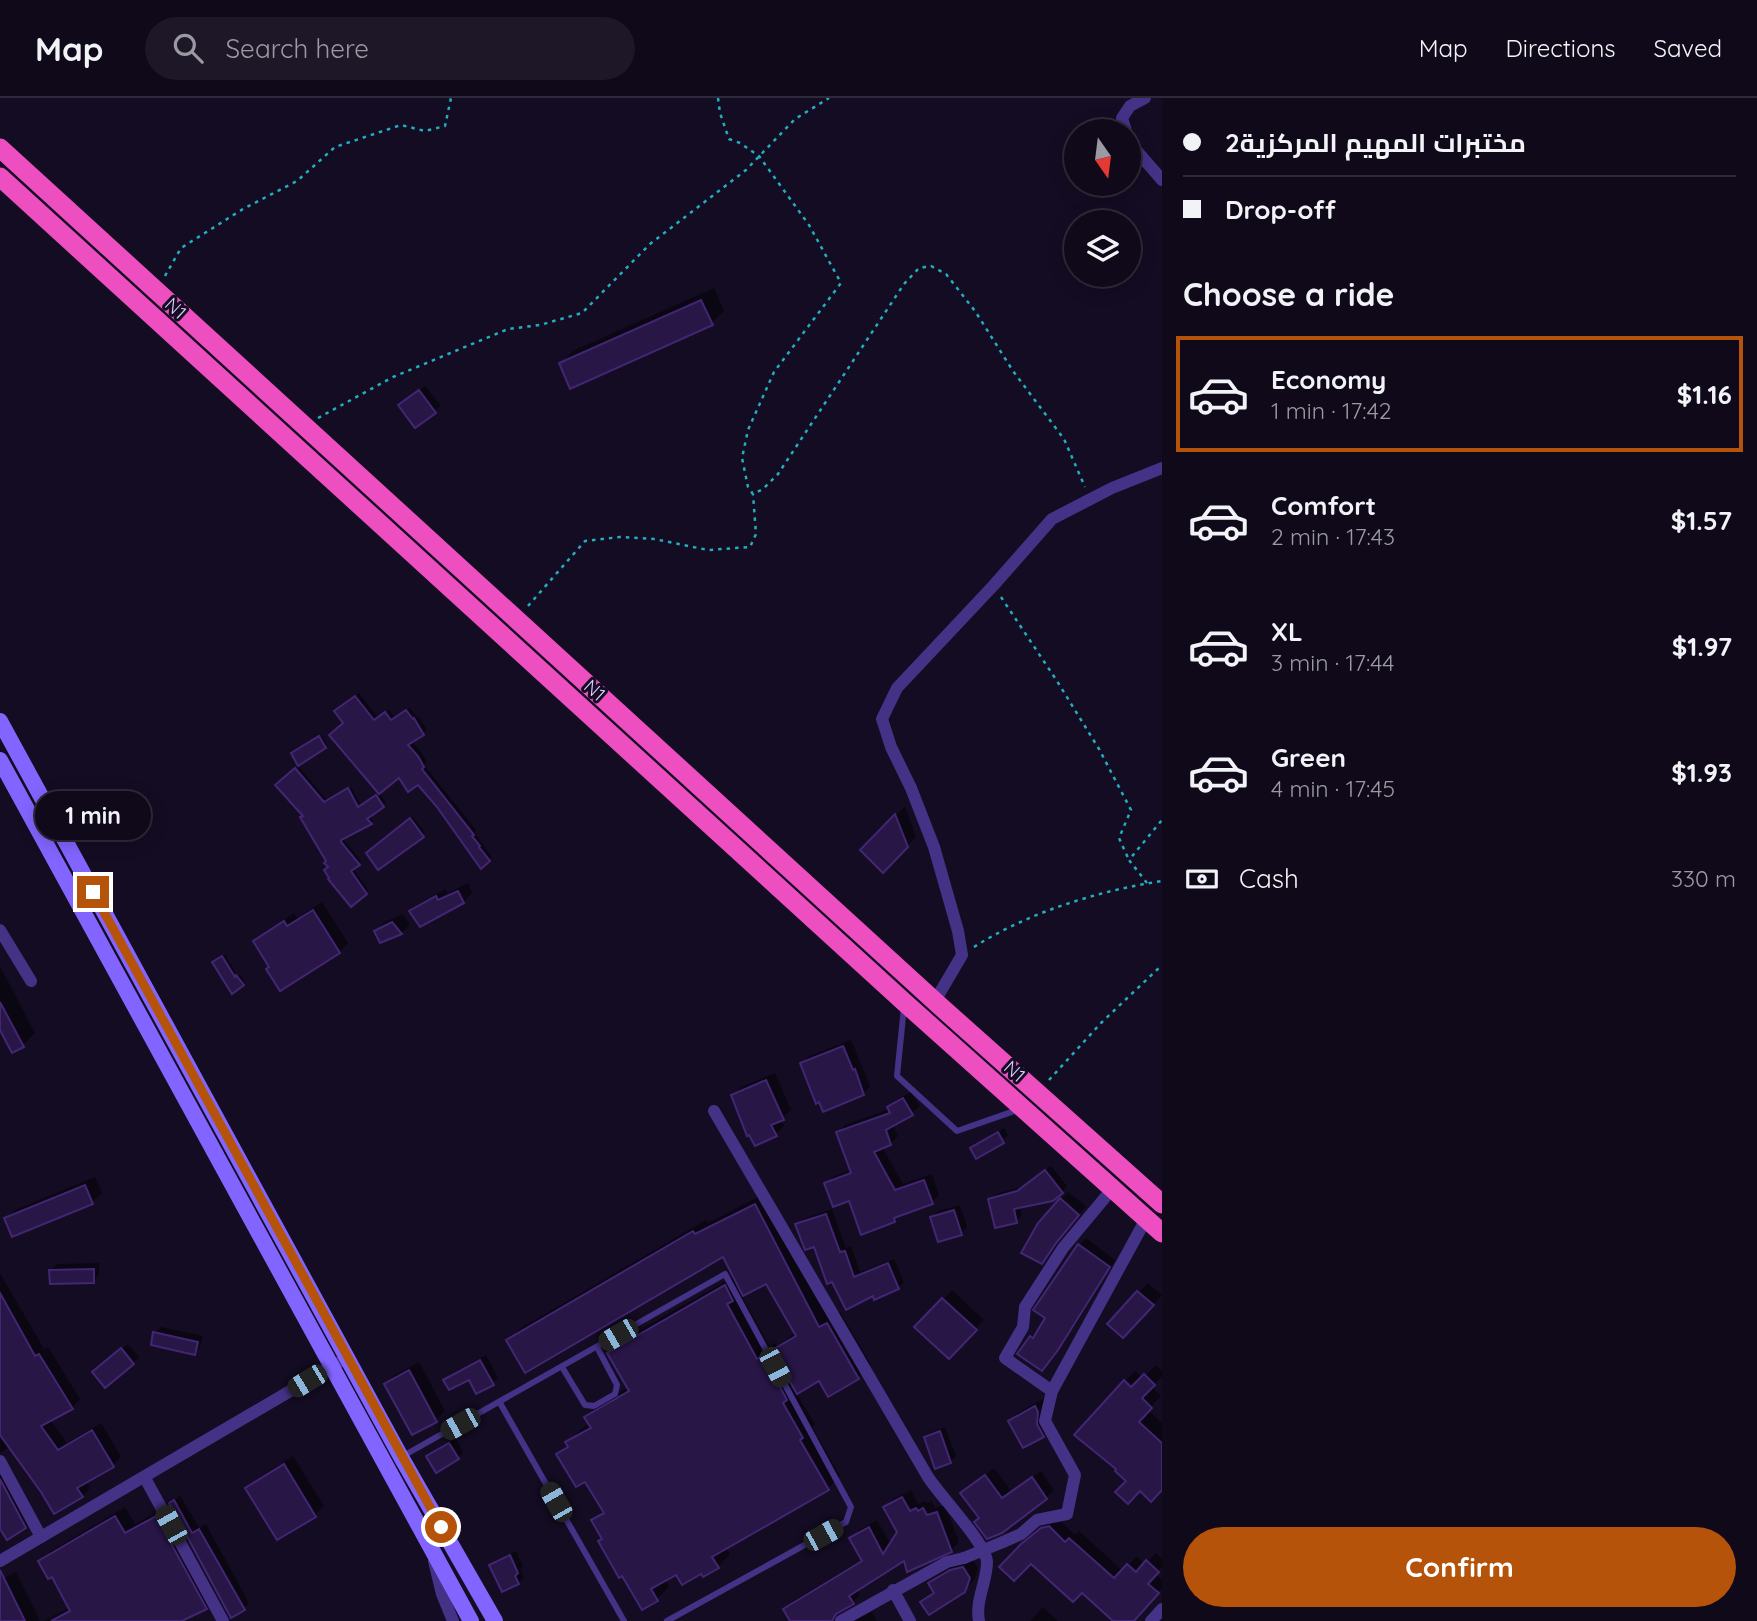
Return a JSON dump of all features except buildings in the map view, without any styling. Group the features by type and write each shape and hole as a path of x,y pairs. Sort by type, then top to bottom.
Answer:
{"highway":[{"name":"N1","path":"0,148 935,1001 1162,1204"},
{"name":"N1","path":"0,177 904,1002 1162,1233"}],"main road":[{"path":"0,720 401,1457 495,1621"},
{"path":"0,760 471,1621"}],"street":[{"path":"1122,119 1130,106 1145,98"},
{"path":"1141,156 1162,180"},
{"path":"935,1001 962,955 958,931 934,847 911,788 891,747 882,719 897,688 1052,519 1162,467"},
{"path":"0,930 32,981"},
{"path":"714,1111 928,1477 982,1547 987,1563 978,1606 979,1621"},
{"path":"1052,1391 1005,1358 1023,1327 1025,1307 1063,1248 1113,1188"},
{"path":"841,1621 947,1562 964,1558 1021,1534 1037,1520 1067,1514 1075,1475 1045,1421 1052,1391 1146,1219"},
{"path":"0,1561 347,1358"},
{"path":"0,1461 41,1537"},
{"path":"145,1478 223,1621"},
{"path":"431,1550 442,1594 453,1621"},
{"path":"893,1590 910,1621"},
{"path":"1151,1621 1162,1609"}],"lane":[{"path":"904,1002 897,1076 957,1131 1022,1108"},
{"path":"401,1457 725,1274 851,1507 846,1522 667,1621"},
{"path":"562,1367 585,1405 594,1406 615,1394 617,1385 597,1347"},
{"path":"499,1403 624,1621"}],"path":[{"path":"156,291 181,248 243,209 297,181 335,147 401,125 425,131 445,126 451,98"},
{"path":"517,621 555,573 585,541 620,537 654,539 708,550 750,547 757,534 753,494 748,487 743,458 748,430 774,372 841,283 809,225 759,156 729,139 720,113 719,98"},
{"path":"303,426 393,377 508,329 540,325 582,313 650,244 746,170 795,119 829,98"},
{"path":"753,494 763,489 778,474 904,284 919,268 931,265 946,274 1064,439 1091,499"},
{"path":"993,586 1099,749 1131,810 1119,838 1129,860 1147,883"},
{"path":"1129,860 1162,820"},
{"path":"962,955 992,936 1044,913 1129,886 1162,881"},
{"path":"1038,1093 1101,1023 1162,965"}],"route":[{"path":"93,892 441,1527"}]}
